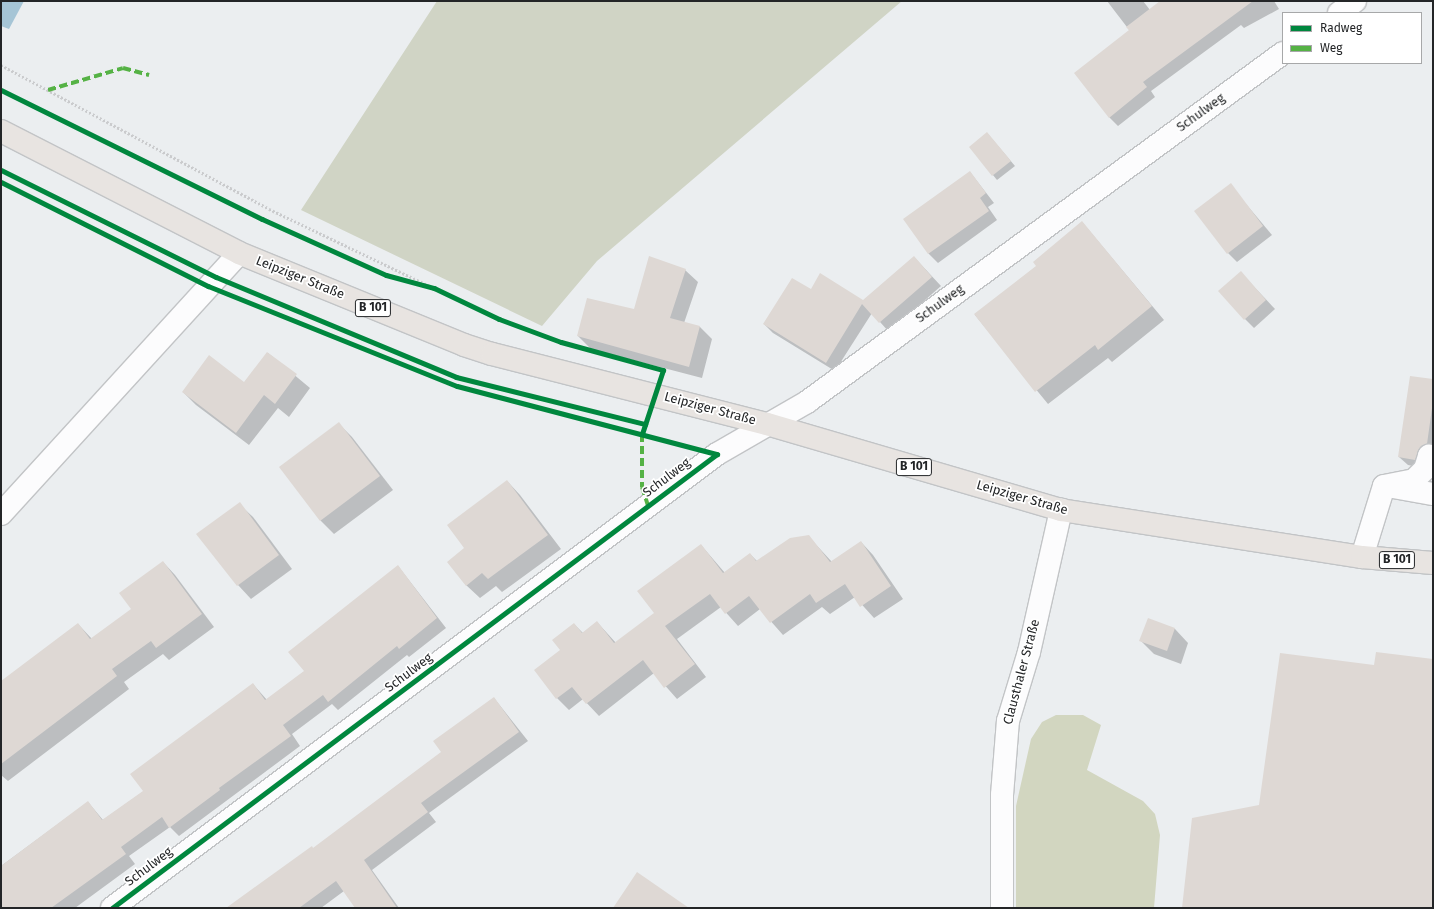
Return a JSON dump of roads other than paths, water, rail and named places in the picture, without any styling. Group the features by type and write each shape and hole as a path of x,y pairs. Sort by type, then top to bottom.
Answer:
{"main road":[{"name":"Leipziger Straße","path":"1,131 239,253 471,347 767,424 1061,510 1362,557 1433,563"}],"street":[{"path":"1340,12 1355,1"},
{"name":"Schulweg","path":"112,908 717,454 807,402 1282,54"},
{"path":"1,514 239,253"},
{"path":"1384,486 1414,480 1425,469 1432,450"},
{"path":"1384,486 1433,494"},
{"path":"1362,557 1384,486"},
{"name":"Clausthaler Straße","path":"1002,908 1002,795 1008,721 1029,652 1061,510"}],"water":[{"path":"1,1 24,1 9,29 1,26"}]}
